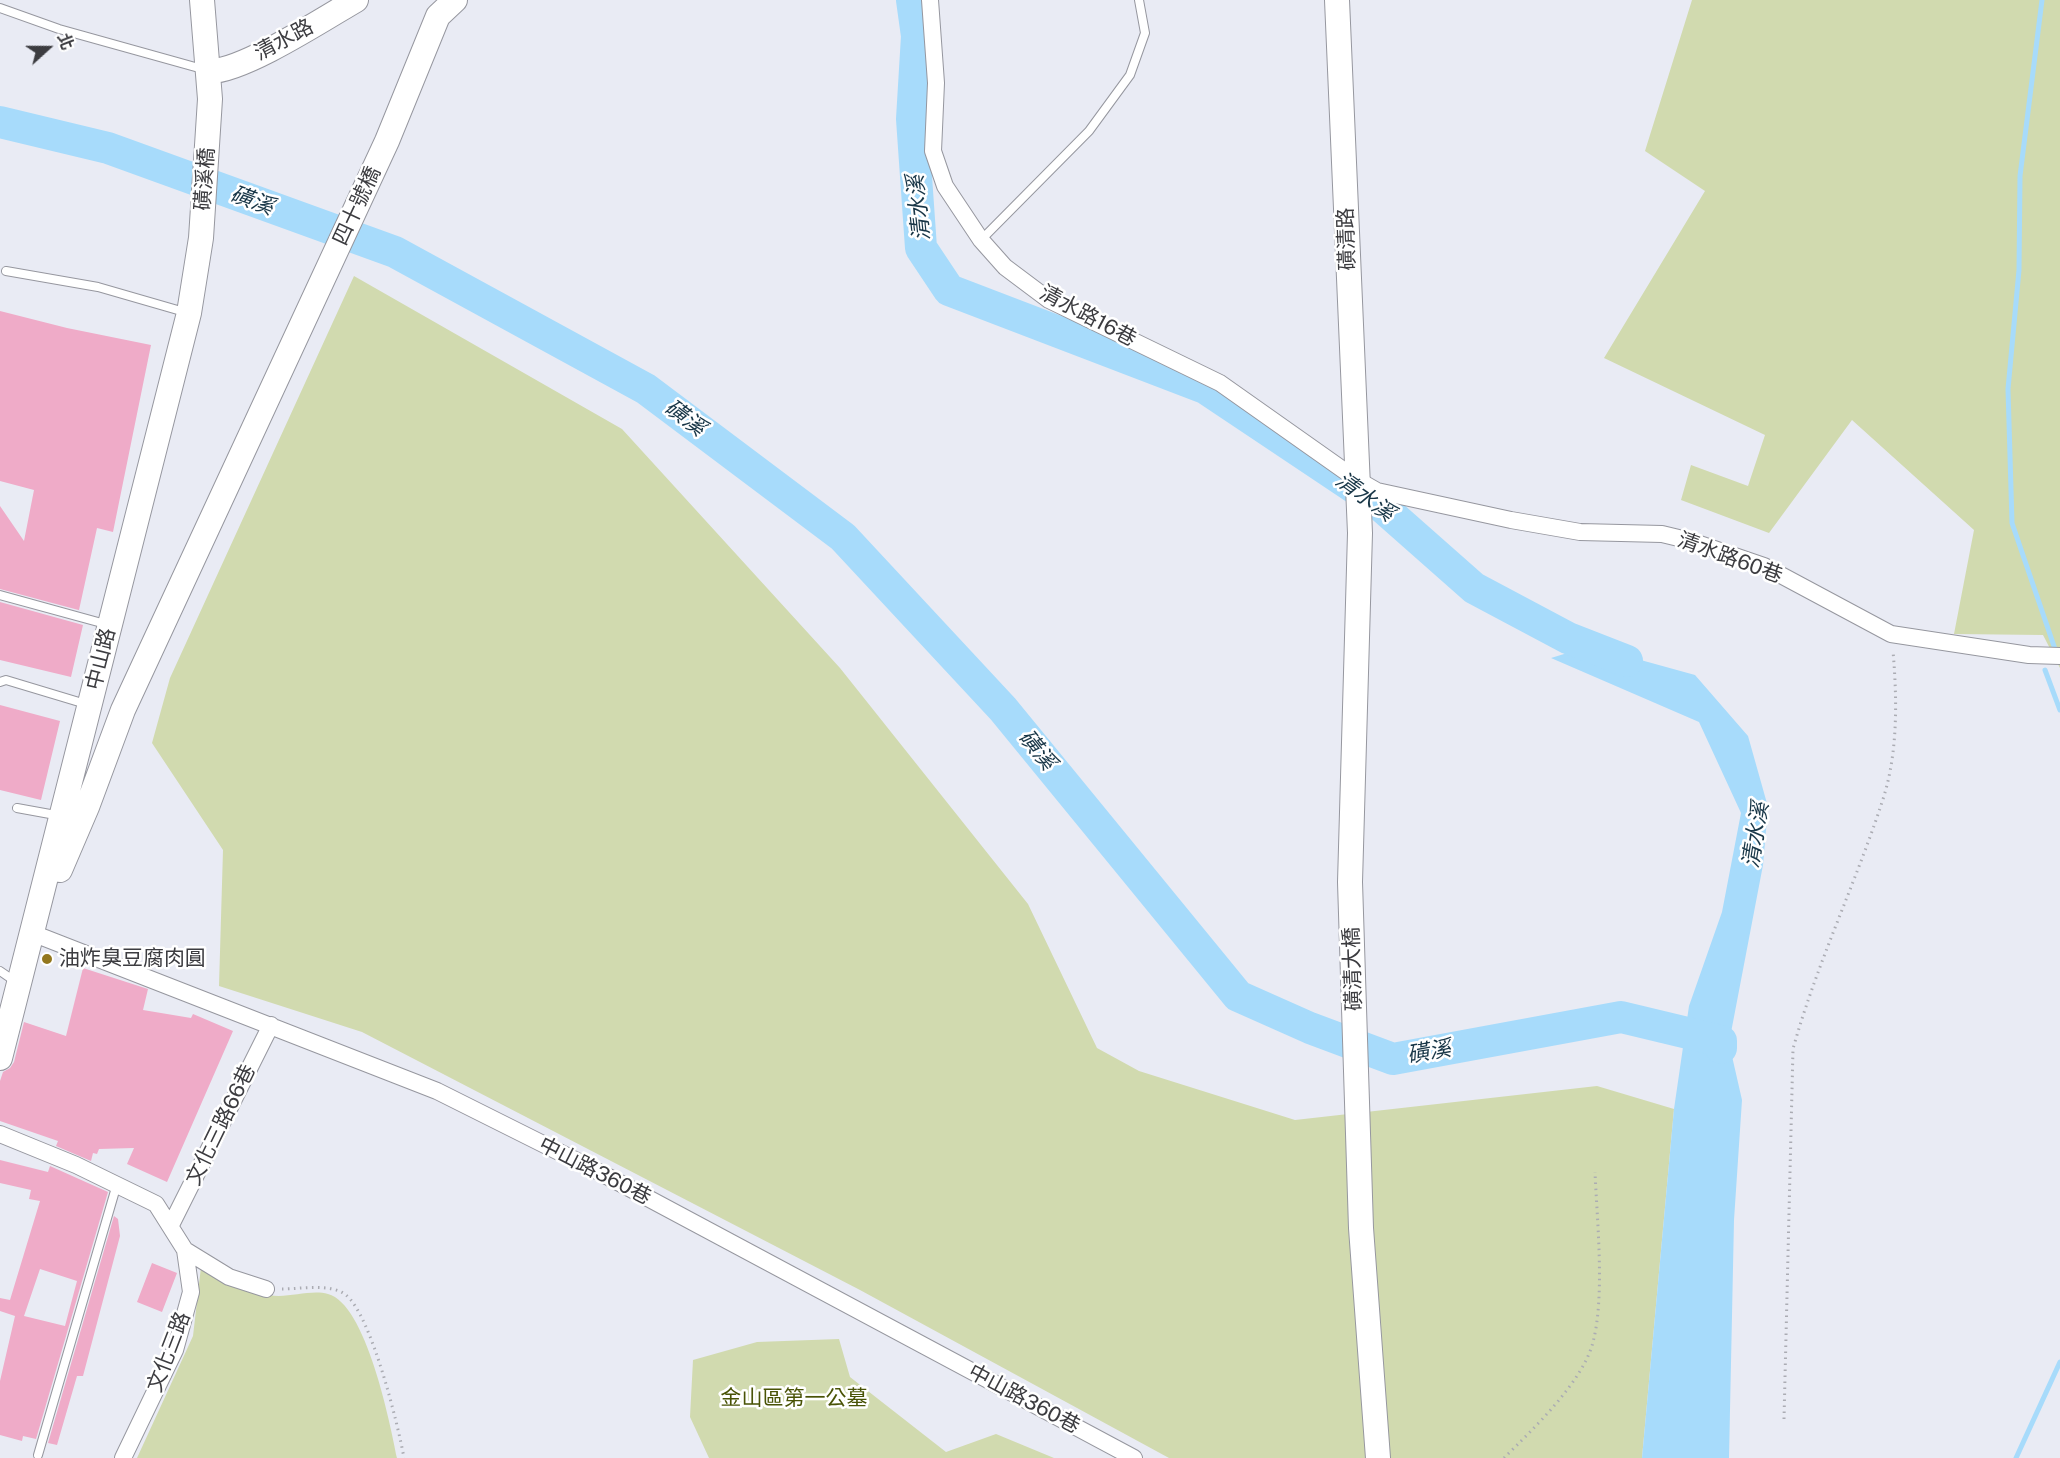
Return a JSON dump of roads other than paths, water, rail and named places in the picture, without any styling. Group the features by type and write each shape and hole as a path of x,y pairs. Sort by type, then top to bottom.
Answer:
{"street":[{"name":"磺溪橋","path":"198,260 210,99 210,71 202,0"},
{"name":"清水路","path":"210,71 220,71 277,46 356,0"},
{"name":"清水路16巷","path":"930,0 936,82 933,151 945,186 981,240 1005,267 1049,300 1220,383 1356,479"},
{"name":"磺清路","path":"1337,0 1356,479"},
{"name":"四十號橋","path":"32,933 87,807 123,710 387,141 446,5"},
{"name":"中山路","path":"0,1058 10,978 32,933 189,313 198,260"},
{"name":"清水路60巷","path":"1356,479 1377,491 1511,520 1580,532 1662,534 1691,541 1764,566 1891,634 2029,655 2060,656"},
{"name":"磺清大橋","path":"1356,479 1360,533 1350,882 1361,1228 1378,1458"},
{"name":"中山路360巷","path":"32,933 437,1091 570,1158 1134,1458"},
{"name":"文化三路66巷","path":"171,1225 271,1025"},
{"name":"文化三路","path":"0,1134 117,1184 156,1204 185,1250 191,1292 175,1350 123,1458"},
{"path":"185,1250 229,1277 266,1289"}],"lane":[{"path":"981,240 1089,131 1130,75 1145,33 1139,0"},
{"path":"0,8 59,30 210,71"},
{"path":"6,271 98,287 189,313"},
{"path":"0,595 110,625"},
{"path":"0,682 6,680 90,705"},
{"path":"17,808 62,816"},
{"path":"38,1455 117,1184"}],"water":[{"path":"1590,646 1695,675 1748,736 1768,807 1763,865 1729,1043 1742,1100 1734,1220 1729,1458 1642,1458 1674,1109 1689,1006 1722,912 1741,813 1699,722 1551,658"}],"waterway":[{"name":"清水溪","path":"912,0 917,36 912,119 921,248 949,290 1205,388 1380,505 1474,588 1568,638 1627,661"},
{"path":"2042,0 2020,176 2019,270 2008,389 2012,523 2056,652"},
{"name":"磺溪","path":"0,122 108,148 395,252 646,389 843,537 1003,709 1238,996 1310,1028 1393,1059 1621,1017 1721,1041 1721,1048"},
{"path":"2045,670 2060,710"},
{"path":"2016,1458 2060,1362"}],"place":[{"name":"油炸臭豆腐肉圓","path":"47,959"}],"park label":[{"name":"金山區第一公墓","path":"794,1399"}]}
